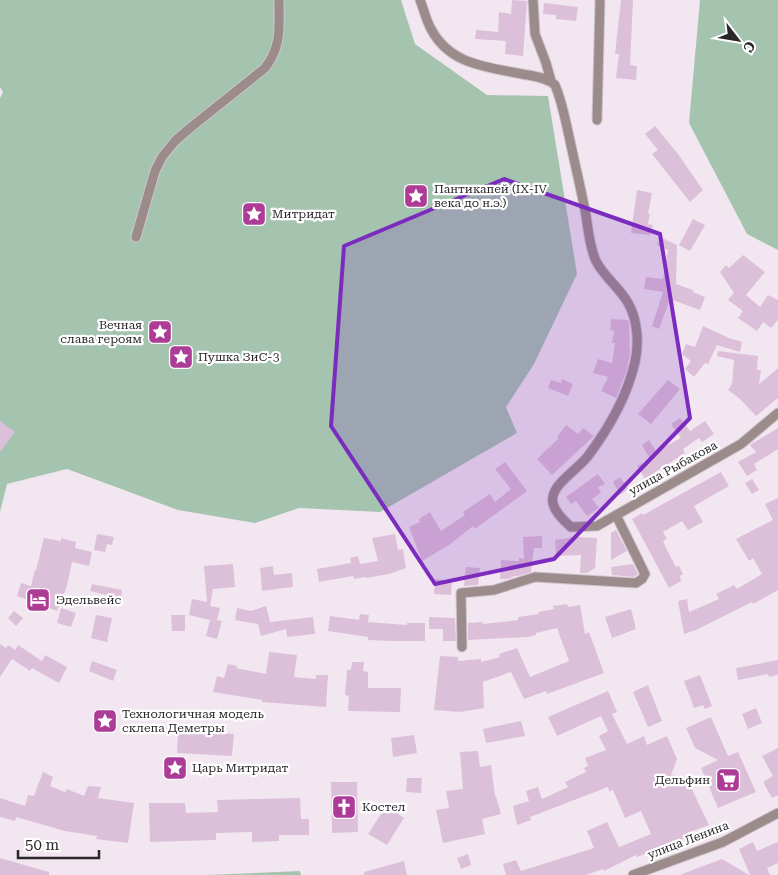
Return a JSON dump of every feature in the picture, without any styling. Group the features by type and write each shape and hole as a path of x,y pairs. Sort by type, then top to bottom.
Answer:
{"street":[{"path":"136,237 155,172 162,157 175,141 266,68 273,58 277,48 279,0"},
{"path":"420,0 431,29 440,42 454,54 469,63 551,81"},
{"path":"533,0 535,34 551,81"},
{"path":"597,120 600,0"},
{"name":"улица Рыбакова","path":"551,81 555,84 558,92 564,116 592,250 596,262 629,303 635,320 637,339 635,360 629,385 616,413 587,457 559,485 553,496 554,505 558,513 571,527 597,526 742,444 778,413"},
{"path":"462,647 461,594 494,590 535,577 636,583 642,580 645,574 616,514"},
{"name":"улица Ленина","path":"633,875 723,842 778,813"}],"highlighted area":[{"path":"504,179 660,234 690,418 554,559 435,584 331,426 344,246"}],"green space":[{"path":"0,0 401,0 415,44 487,95 548,96 577,274 534,364 506,407 517,433 380,512 299,508 255,523 178,510 67,469 7,484 0,512 0,98 3,92 0,87"},
{"path":"700,0 778,0 778,250 747,234 689,123"},
{"path":"300,871 301,875 207,875"}],"building":[{"path":"512,0 527,1 523,56 505,54 506,41 475,39 476,30 498,32 499,12 511,14"},
{"path":"621,0 633,0 630,65 637,66 636,80 616,78 619,54 615,54"},
{"path":"544,3 578,7 576,21 556,19 556,15 543,14"},
{"path":"655,126 678,154 703,190 690,202 652,154 658,150 645,134"},
{"path":"637,190 652,193 648,214 650,214 648,224 653,225 650,235 631,233"},
{"path":"693,219 705,225 690,251 679,245"},
{"path":"660,237 677,245 676,284 705,297 700,310 670,299 659,329 652,326 663,292 644,289 646,277 663,279 668,250 657,245"},
{"path":"743,255 765,272 746,295 760,307 768,295 778,300 778,320 771,328 763,322 757,331 738,318 743,311 728,300 734,293 720,272 726,265 729,268"},
{"path":"611,319 628,320 629,324 630,354 626,373 616,398 601,391 608,377 593,373 598,359 612,363 615,343 612,343 614,331 610,330"},
{"path":"703,326 742,342 740,352 717,345 708,364 705,363 694,377 685,369 691,361 682,354 686,344 695,347"},
{"path":"718,351 758,356 757,370 761,370 759,384 778,368 778,398 756,416 739,398 728,390 732,384 734,360 717,356"},
{"path":"562,379 573,384 568,396 548,388 551,380 561,383"},
{"path":"668,380 680,389 651,424 638,414"},
{"path":"680,418 690,431 705,421 714,434 702,442 699,438 683,449 685,453 645,479 637,466 650,459 642,445 649,440 656,451 681,438 671,424"},
{"path":"0,421 15,432 0,452"},
{"path":"566,425 578,434 583,428 594,436 552,475 537,459 559,438 557,437"},
{"path":"778,428 778,449 754,464 757,470 747,476 738,462 756,452 750,445"},
{"path":"505,462 527,491 475,529 473,526 449,545 422,561 409,527 420,522 419,519 430,512 441,531 465,515 463,512 490,494 495,502 511,489 495,469"},
{"path":"721,472 729,486 694,506 703,522 688,530 682,521 663,532 667,539 663,541 667,550 676,567 679,566 683,574 680,576 681,581 669,588 632,519 642,513 643,515"},
{"path":"598,474 605,484 598,487 601,493 592,499 599,508 587,516 576,501 571,504 566,497"},
{"path":"620,477 628,489 620,495 613,482"},
{"path":"752,479 759,490 752,494 745,483"},
{"path":"778,498 778,590 753,604 752,602 684,634 678,601 687,599 689,612 719,599 716,594 734,585 737,589 762,574 753,558 749,561 736,539 773,520 765,504"},
{"path":"616,530 627,551 611,560 611,533"},
{"path":"97,534 114,537 112,545 107,544 105,552 94,550"},
{"path":"395,534 398,550 403,549 406,568 389,574 366,578 354,579 353,576 319,582 317,569 351,563 350,558 358,556 360,564 378,561 372,538"},
{"path":"542,536 542,548 534,548 531,572 507,579 500,579 501,560 519,561 519,558 524,559 523,537"},
{"path":"576,537 597,538 595,568 587,573 580,573 581,555 556,556 555,540"},
{"path":"44,538 61,541 61,538 76,542 75,548 92,552 89,566 72,562 67,586 57,611 17,596 21,583 31,586"},
{"path":"233,564 235,587 213,589 210,606 220,608 217,620 222,621 217,639 206,636 210,620 189,615 192,599 207,602 204,566"},
{"path":"633,564 638,574 634,577 612,575 611,567"},
{"path":"273,566 274,575 292,573 293,587 262,591 260,568"},
{"path":"466,567 480,568 478,585 464,586"},
{"path":"435,579 452,581 451,595 434,594"},
{"path":"92,584 122,590 120,606 109,604 110,596 90,591"},
{"path":"567,604 568,607 580,605 585,634 589,632 604,673 547,694 546,691 524,699 511,672 483,682 484,708 460,712 434,710 440,656 458,657 458,661 481,659 481,662 500,657 499,654 517,648 530,677 569,661 557,628 527,637 468,640 468,623 483,622 483,624 518,620 518,617 539,614 538,612 554,609 553,606"},
{"path":"266,606 270,622 313,617 315,634 287,637 286,629 261,636 258,624 235,620 237,608 251,611"},
{"path":"61,608 76,613 71,627 57,623"},
{"path":"631,609 636,629 612,638 605,617"},
{"path":"14,611 23,618 16,626 8,618"},
{"path":"360,614 369,615 368,622 407,625 407,623 425,623 425,641 368,640 368,637 328,631 330,616 359,620"},
{"path":"96,615 112,618 107,642 91,638"},
{"path":"171,615 185,615 185,631 172,631"},
{"path":"429,617 455,618 456,641 443,641 443,629 429,629"},
{"path":"0,644 6,648 8,645 15,650 18,645 42,661 45,655 67,667 59,683 32,668 30,671 12,659 0,677"},
{"path":"269,652 297,655 294,677 316,679 316,675 328,675 326,707 262,702 262,700 213,692 217,676 224,678 228,664 237,666 236,668 266,674"},
{"path":"778,660 778,675 769,677 768,674 738,680 736,668"},
{"path":"92,661 117,670 113,681 89,671"},
{"path":"352,662 364,662 363,671 368,672 368,688 401,688 400,712 348,711 349,696 345,695 347,670 351,670"},
{"path":"700,675 712,706 705,709 703,705 694,708 684,681"},
{"path":"648,685 662,721 648,727 633,692"},
{"path":"608,691 617,712 612,714 627,744 644,736 647,745 667,736 677,759 671,775 686,777 709,825 687,833 689,837 637,857 636,855 604,871 603,869 586,875 506,875 503,864 516,860 521,871 594,848 587,831 607,822 619,847 651,834 641,811 625,818 613,790 609,791 608,787 530,817 531,820 517,825 513,806 529,801 526,791 538,787 542,799 568,787 565,782 586,772 584,768 588,766 585,758 606,750 599,736 608,731 601,716 557,736 548,717"},
{"path":"756,708 762,723 748,729 742,714"},
{"name":"Дельфин","path":"711,717 728,756 738,752 756,792 718,808 701,768 718,760 695,748 686,728"},
{"path":"521,721 525,736 486,743 483,729"},
{"path":"178,731 234,734 232,756 177,753"},
{"path":"414,735 417,753 393,757 391,738"},
{"path":"778,748 778,795 772,798 763,782 773,776 762,756"},
{"path":"478,751 480,767 491,765 495,796 501,814 482,819 485,834 443,843 436,810 449,808 446,791 463,789 460,752"},
{"path":"43,772 53,777 50,786 65,792 67,789 84,796 88,786 101,787 98,798 134,803 128,843 96,839 97,836 65,831 16,817 15,821 0,817 0,798 25,806 28,795 34,796"},
{"path":"407,778 422,778 421,793 406,792"},
{"name":"Костел","path":"331,782 357,782 358,832 332,833"},
{"path":"300,798 301,819 309,819 309,835 279,835 279,841 252,842 252,832 216,833 216,840 150,842 149,803 185,803 186,813 218,812 217,800"},
{"path":"386,806 404,818 387,845 368,834"},
{"path":"753,842 757,851 778,842 778,863 767,868 770,875 750,875 739,849"},
{"path":"468,854 471,865 461,869 457,858"},
{"path":"0,858 49,872 49,875 0,875"},
{"path":"722,859 749,875 682,875 682,874"},
{"path":"404,861 407,875 364,875 364,872"}],"place":[{"name":"Пантикапей (IX-IV века до н.э.)","path":"416,196"},
{"name":"Митридат","path":"254,214"},
{"name":"Вечная слава героям","path":"160,332"},
{"name":"Пушка ЗиС-3","path":"181,357"},
{"name":"Эдельвейс","path":"38,600"},
{"name":"Технологичная модель склепа Деметры","path":"105,721"},
{"name":"Царь Митридат","path":"175,768"},
{"name":"Дельфин","path":"728,780"},
{"name":"Костел","path":"344,807"}]}
